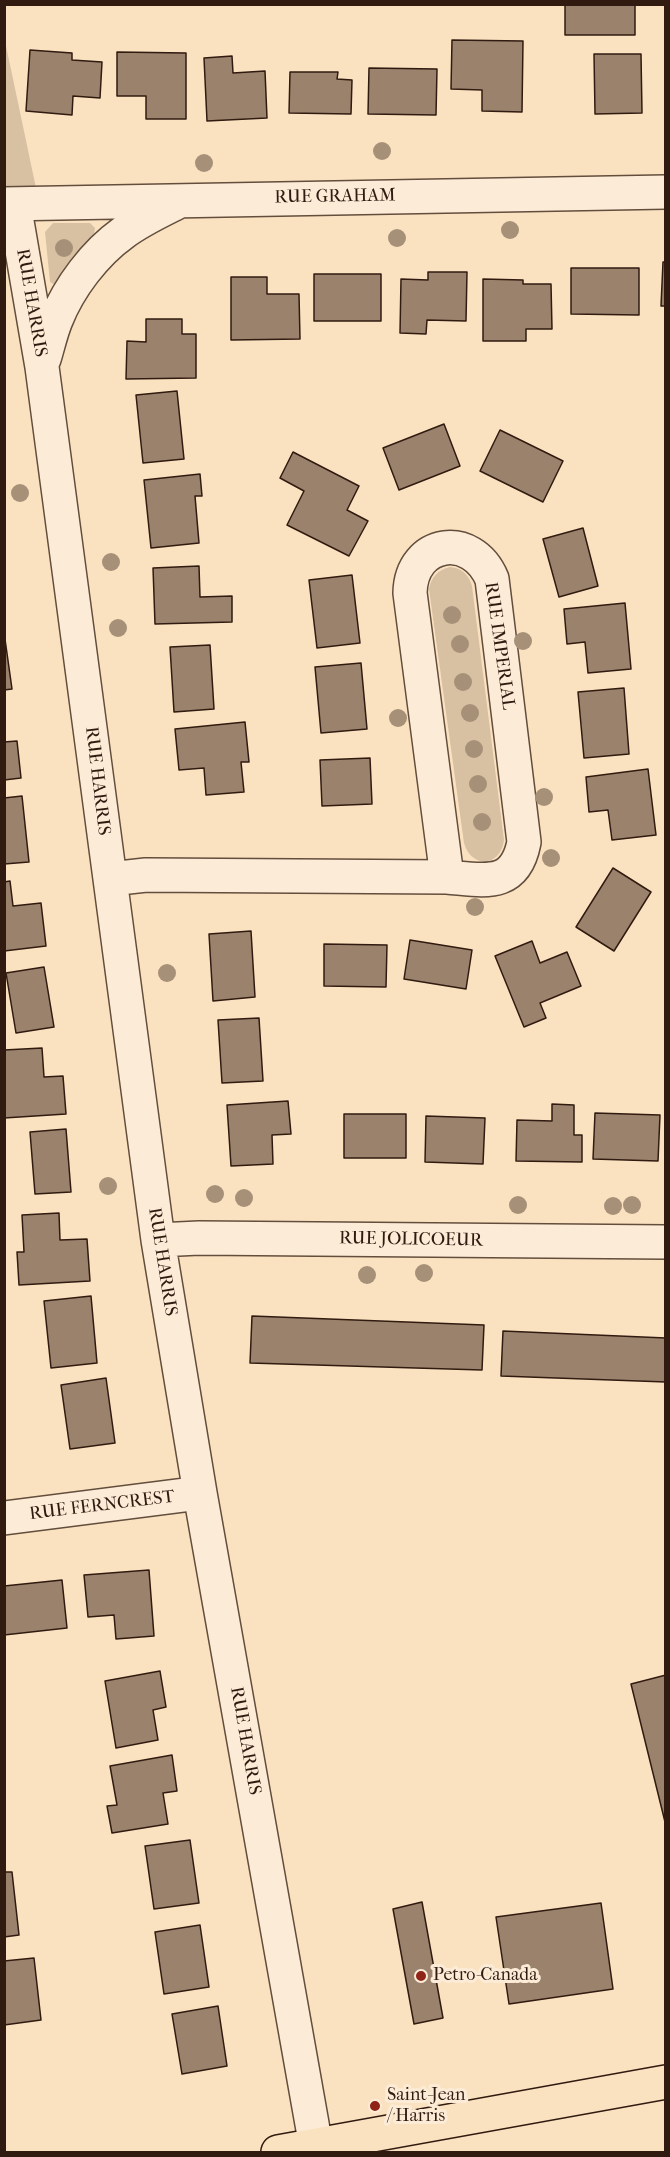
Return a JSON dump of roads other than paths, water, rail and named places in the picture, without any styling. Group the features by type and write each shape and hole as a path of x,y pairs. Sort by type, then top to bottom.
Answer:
{"main road":[{"path":"278,2152 317,2149 666,2082"}],"street":[{"name":"RUE GRAHAM","path":"9,204 666,192"},
{"name":"RUE HARRIS","path":"42,367 56,319 70,293 101,253 123,233 182,200"},
{"name":"RUE HARRIS","path":"9,204 42,367 158,1240 200,1493 317,2149"},
{"name":"RUE IMPERIAL","path":"110,879 146,876 447,877 492,880 505,876 515,867 524,842 492,579 487,567 479,558 459,548 445,548 423,559 414,569 410,582 447,877"},
{"name":"RUE JOLICOEUR","path":"158,1240 199,1238 666,1242"},
{"name":"RUE FERNCREST","path":"4,1518 200,1493"}],"place":[{"name":"Petro-Canada","path":"421,1976"},
{"name":"Saint-Jean / Harris","path":"375,2106"}]}
